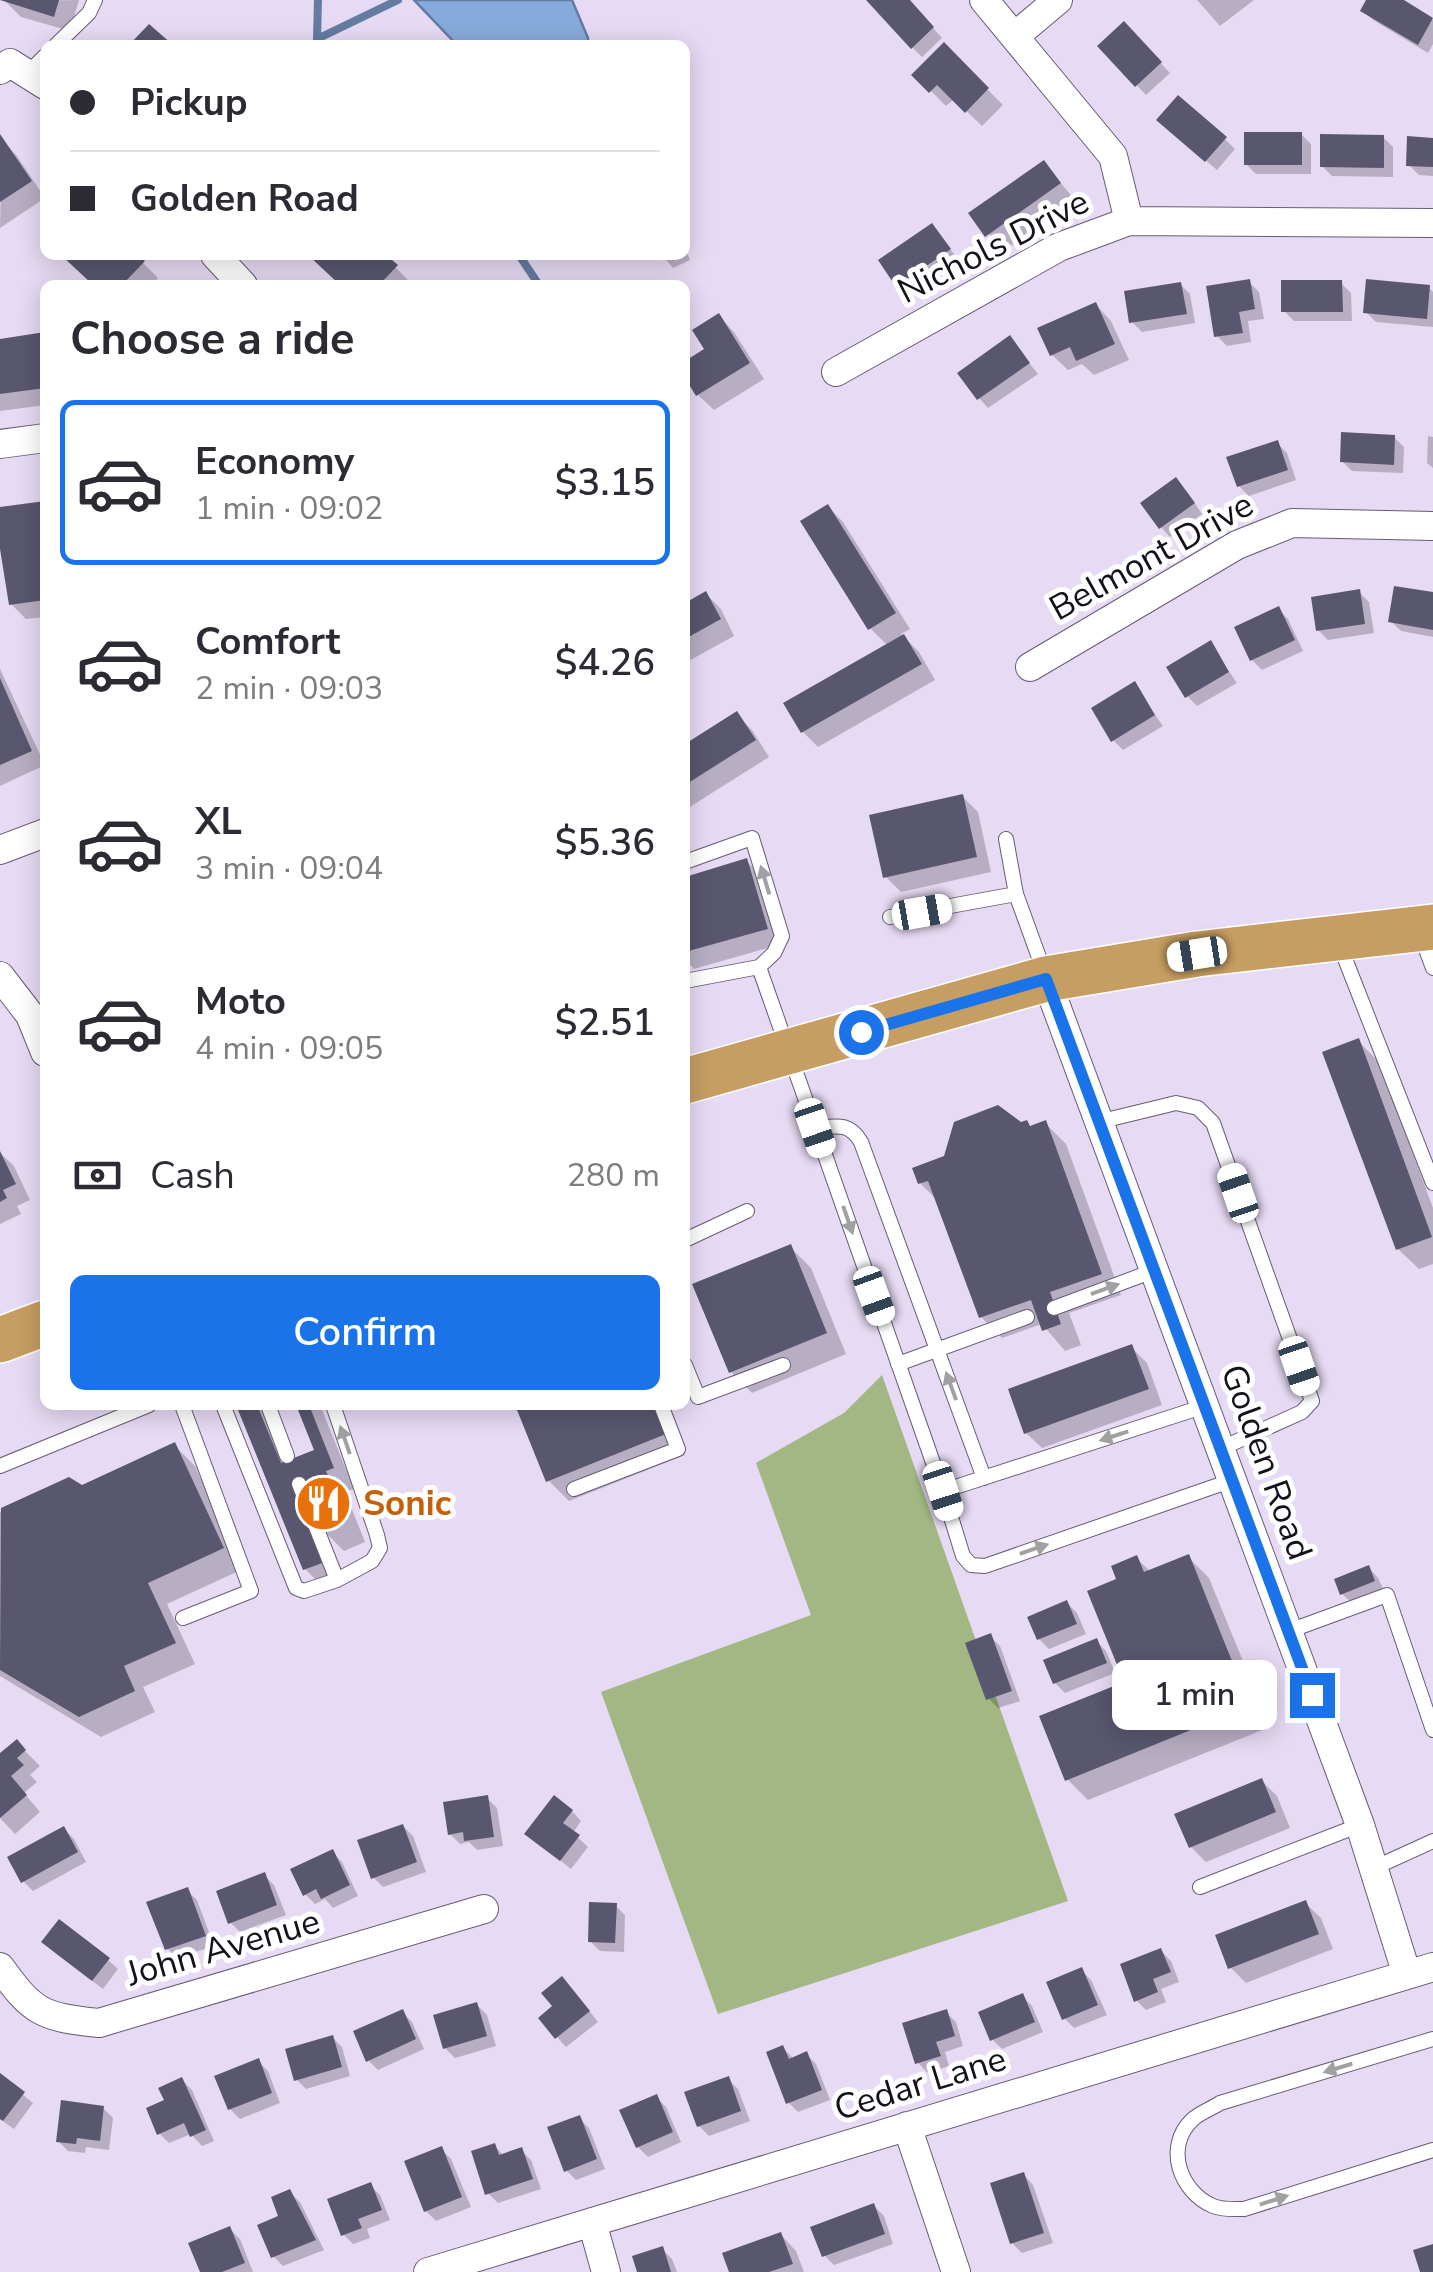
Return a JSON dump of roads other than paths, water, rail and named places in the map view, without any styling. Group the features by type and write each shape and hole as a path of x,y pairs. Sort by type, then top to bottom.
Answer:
{"highway":[{"path":"690,1079 1046,979 1197,954 1337,938 1428,941"},
{"path":"0,1340 40,1325"}],"street":[{"path":"984,0 1113,156 1129,221"},
{"path":"1015,36 1058,0"},
{"name":"Nichols Drive","path":"836,372 1059,247 1129,221 1433,224"},
{"path":"220,260 239,280"},
{"path":"0,444 40,439"},
{"name":"Belmont Drive","path":"1030,667 1237,546 1292,523 1433,526"},
{"path":"0,850 40,835"},
{"path":"0,976 30,1015 40,1040"},
{"name":"Golden Road","path":"1046,979 1102,1121 1376,1867 1420,1971"},
{"name":"John Avenue","path":"0,1967 26,2003 62,2019 99,2023 484,1910"},
{"name":"Cedar Lane","path":"428,2272 1420,1971"},
{"path":"907,2126 956,2272"},
{"path":"592,2222 606,2272"}],"lane":[{"path":"61,40 88,13 94,0"},
{"path":"690,860 752,838 782,936 774,953 759,967 690,980"},
{"path":"1006,839 1016,894 1046,979"},
{"path":"890,917 1016,894"},
{"path":"1337,938 1433,1182"},
{"path":"759,967 963,1556 971,1565 984,1566 1234,1480"},
{"path":"1102,1121 1176,1103 1198,1108 1213,1124 1312,1401 1302,1412 1222,1448"},
{"path":"815,1128 845,1125 862,1142 984,1478"},
{"path":"690,1238 747,1211"},
{"path":"1054,1308 1156,1270"},
{"path":"898,1364 1027,1318"},
{"path":"690,1377 698,1397 783,1365"},
{"path":"943,1491 1206,1405"},
{"path":"0,1466 137,1410"},
{"path":"183,1618 251,1592 184,1410"},
{"path":"225,1410 296,1588 304,1591 337,1580 372,1561 380,1548 335,1410"},
{"path":"270,1410 288,1456"},
{"path":"574,1488 678,1450 663,1410"},
{"path":"299,1484 337,1580"},
{"path":"1289,1630 1387,1595 1433,1730"},
{"path":"1200,1887 1360,1824"},
{"path":"1376,1867 1433,1842"},
{"path":"1433,2040 1220,2104 1191,2121 1177,2146 1179,2171 1192,2194 1216,2208 1244,2209 1433,2150"}],"water":[{"path":"414,0 572,0 588,38 588,40 452,40"}],"waterway":[{"path":"317,39 318,0"},
{"path":"317,39 398,0"},
{"path":"522,260 536,280"}],"place":[{"name":"Sonic","path":"324,1503"}]}
